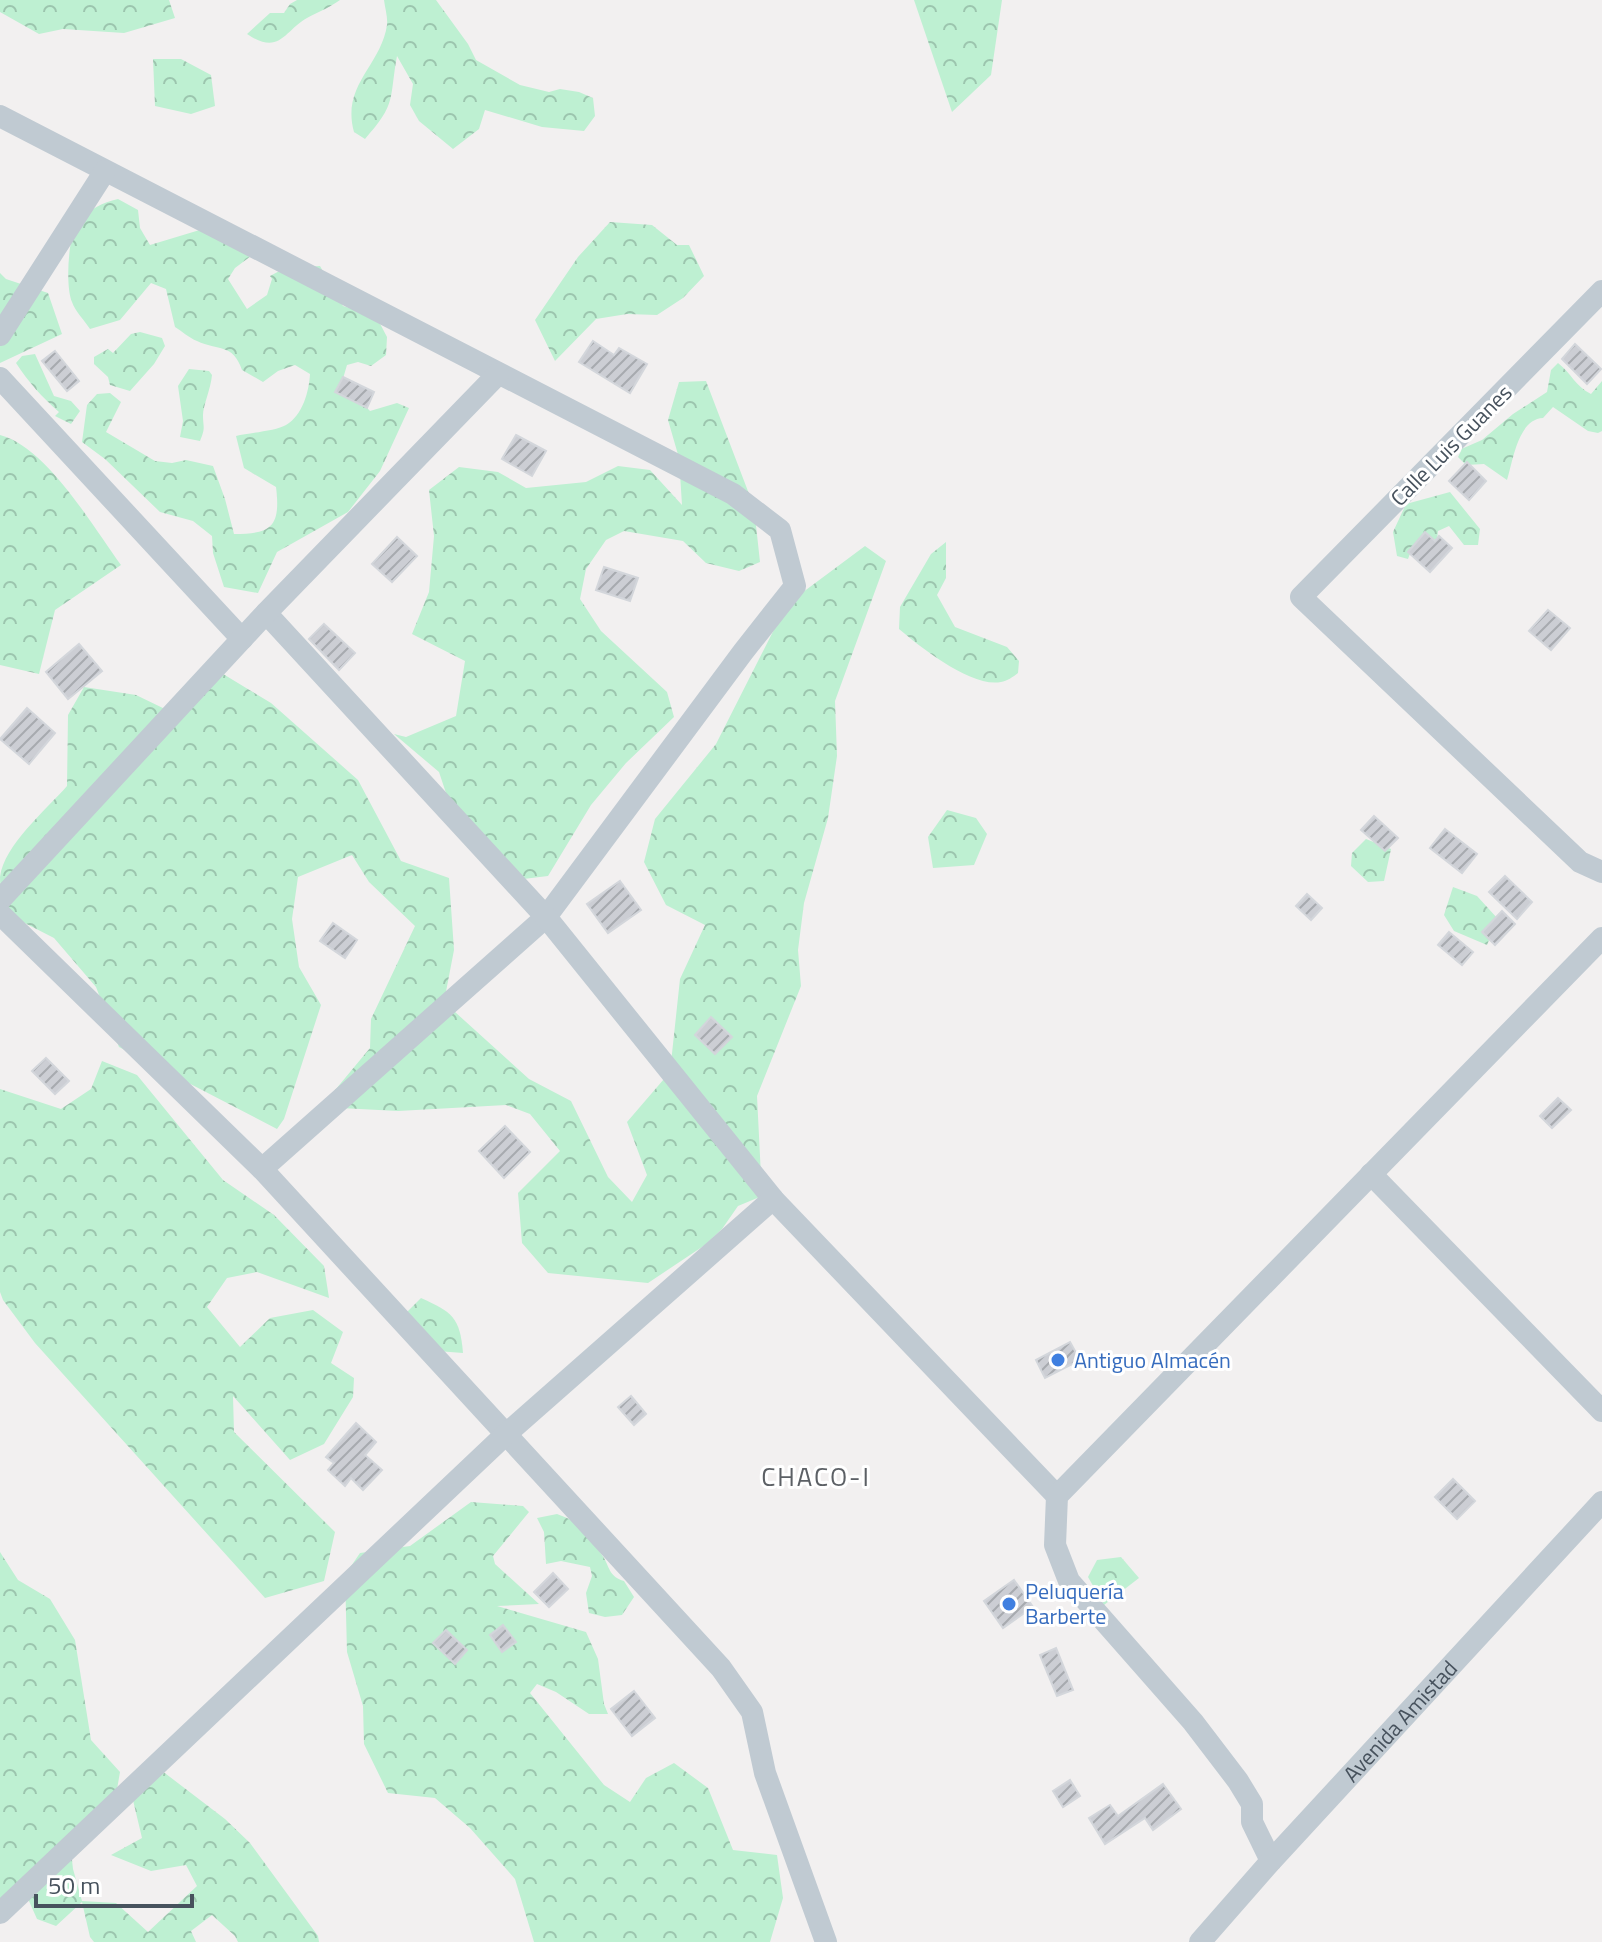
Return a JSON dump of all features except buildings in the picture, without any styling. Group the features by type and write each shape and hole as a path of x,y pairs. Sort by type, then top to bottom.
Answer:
{"street":[{"path":"0,116 733,494 780,530 795,586 546,917 262,1169"},
{"path":"0,335 105,171"},
{"name":"Calle Luis Guanes","path":"1597,306 1301,597 1580,862 1602,872"},
{"path":"0,900 266,613 498,374"},
{"path":"0,378 242,639"},
{"path":"266,613 546,917 773,1199 1057,1496"},
{"path":"0,914 262,1169 721,1668 752,1712 765,1773 826,1942"},
{"path":"1271,1861 1252,1822 1252,1804 1238,1781 1193,1722 1069,1581 1055,1545 1057,1496 1602,938"},
{"path":"1371,1174 1602,1411"},
{"path":"0,1913 505,1435 773,1199"},
{"name":"Avenida Amistad","path":"1200,1942 1602,1502"}],"green space":[{"path":"0,0 169,0 175,18 124,33 63,29 39,34 0,12"},
{"path":"297,0 340,0 299,23 274,42 267,43 247,34 270,13 284,13"},
{"path":"384,0 436,0 476,60 520,85 549,92 560,89 579,92 593,98 595,116 584,131 542,127 485,110 479,129 453,149 419,121 410,105 413,84 397,56 387,109 365,139 354,132 351,116 353,101 383,39 387,22"},
{"path":"914,0 1002,0 991,75 952,112"},
{"path":"153,59 181,59 211,75 215,106 191,114 155,106"},
{"path":"118,199 138,210 140,228 150,245 203,229 251,256 235,268 228,279 247,309 267,295 272,279 270,276 285,268 320,266 343,306 376,316 387,337 386,355 371,366 358,362 347,365 342,382 370,411 397,403 409,408 380,471 348,512 277,552 258,593 224,587 213,553 212,536 193,521 160,512 105,459 82,442 87,405 97,394 110,393 121,402 106,432 155,461 172,463 186,460 213,466 234,534 257,532 271,526 275,519 276,487 244,468 236,436 276,429 292,421 304,402 310,374 295,365 278,371 263,382 242,370 234,355 194,340 175,327 166,289 151,283 120,320 90,329 75,309 70,294 72,236 79,221 88,213"},
{"path":"610,222 652,225 677,245 689,245 704,276 683,298 657,315 627,314 596,319 555,361 535,320 578,257"},
{"path":"0,273 6,279 48,293 62,334 0,363"},
{"path":"140,332 162,338 165,346 130,391 110,385 108,377 94,364 94,357 108,349 113,353 131,334"},
{"path":"35,354 54,396 71,401 80,411 71,424 55,416 59,412 16,363 22,356"},
{"path":"1558,363 1581,388 1591,394 1602,381 1602,431 1588,431 1553,407 1522,433 1507,480 1484,464 1466,465 1458,457 1459,450 1482,440 1513,414 1547,392 1551,370"},
{"path":"189,369 209,371 212,375 203,411 204,430 200,441 180,437 183,421 178,386"},
{"path":"706,381 754,507 760,562 739,571 706,563 683,541 624,531 606,540 586,569 580,599 601,631 667,692 674,717 626,763 591,805 548,876 515,880 450,805 439,772 394,734 406,737 456,716 465,661 412,634 429,592 434,536 429,490 459,467 498,472 526,488 586,482 618,466 650,470 682,505 679,458 668,420 679,382"},
{"path":"0,435 18,442 52,471 121,565 55,610 39,674 0,665"},
{"path":"1450,492 1480,529 1478,545 1464,545 1449,526 1438,531 1437,540 1424,538 1412,548 1408,559 1397,556 1393,532 1406,504"},
{"path":"946,542 946,578 937,595 955,627 1007,647 1019,661 1018,673 1008,680 989,682 962,673 899,629 900,607 931,554"},
{"path":"865,546 886,561 835,701 837,756 828,818 804,903 798,950 801,986 757,1096 762,1196 738,1206 722,1229 705,1245 648,1283 548,1273 522,1243 518,1193 560,1151 530,1114 506,1105 398,1111 321,1107 370,1048 371,1019 415,926 369,882 352,855 298,877 292,919 299,967 321,1005 284,1119 277,1129 119,1047 96,987 54,938 7,914 0,882 3,865 17,840 67,786 68,715 84,687 136,695 167,710 210,666 271,703 358,780 401,861 449,878 454,950 444,1002 529,1079 571,1101 608,1177 632,1202 647,1175 627,1122 670,1072 680,979 705,925 666,905 644,862 655,819 716,744 787,604"},
{"path":"947,810 976,818 987,834 974,865 933,868 928,837"},
{"path":"1366,839 1391,849 1384,881 1368,882 1351,866 1352,853"},
{"path":"1453,887 1477,896 1498,919 1487,945 1454,931 1444,915"},
{"path":"102,1061 137,1075 223,1180 274,1215 324,1266 329,1298 257,1272 227,1278 207,1307 240,1347 270,1318 313,1310 343,1332 331,1363 354,1378 353,1397 324,1444 290,1460 233,1396 234,1432 335,1532 324,1581 265,1598 35,1343 3,1300 0,1292 0,1089 61,1109 91,1089"},
{"path":"421,1298 440,1307 457,1323 463,1353 437,1351 404,1315"},
{"path":"471,1502 523,1506 529,1512 493,1556 495,1564 539,1604 497,1606 586,1632 598,1659 608,1714 589,1714 556,1692 537,1684 530,1693 604,1785 630,1802 646,1778 674,1763 708,1788 733,1850 777,1855 783,1898 770,1942 534,1942 515,1879 470,1828 435,1798 388,1793 364,1744 363,1706 347,1652 345,1575 360,1553 410,1546"},
{"path":"557,1514 577,1526 602,1554 613,1575 624,1581 634,1597 622,1615 605,1617 589,1613 586,1593 592,1576 590,1567 561,1561 546,1564 544,1532 537,1518"},
{"path":"0,1552 18,1580 50,1599 75,1640 91,1740 120,1772 115,1801 70,1842 73,1869 82,1901 116,1903 148,1932 197,1886 186,1865 151,1871 111,1855 142,1838 132,1796 153,1764 225,1819 250,1843 318,1936 319,1942 238,1942 212,1915 191,1931 196,1942 94,1942 82,1902 56,1926 37,1919 25,1892 0,1911"},
{"path":"1121,1557 1139,1578 1104,1605 1088,1577 1097,1560"}],"place":[{"name":"Antiguo Almacén","path":"1058,1360"},
{"name":"Peluquería Barberte","path":"1009,1604"}],"district":[{"name":"CHACO-I","path":"816,1477"}]}
